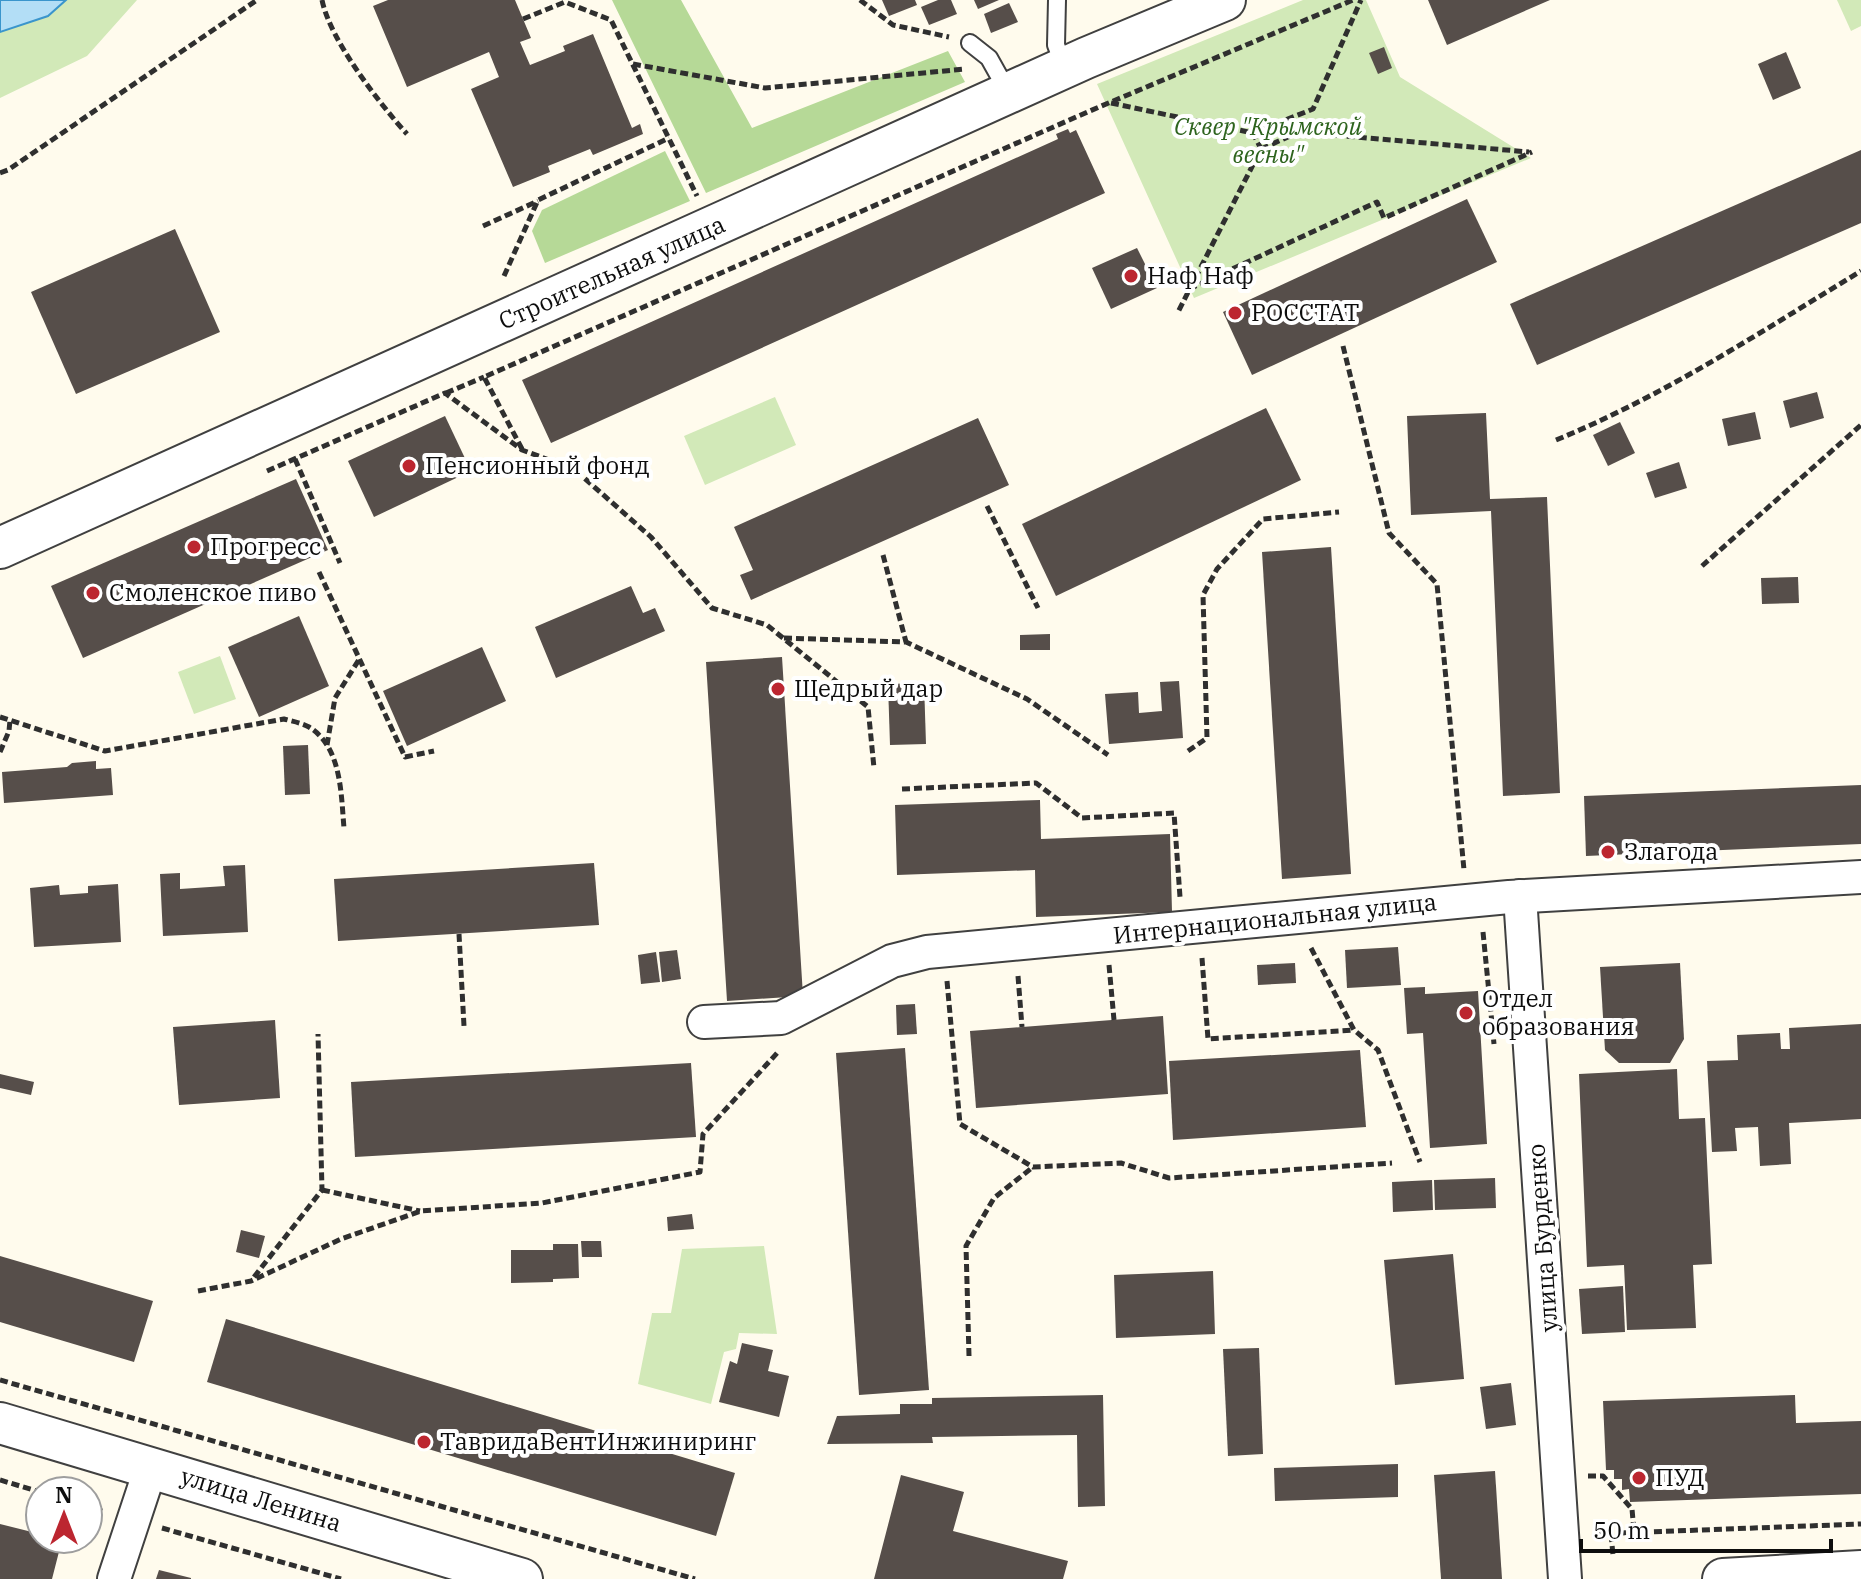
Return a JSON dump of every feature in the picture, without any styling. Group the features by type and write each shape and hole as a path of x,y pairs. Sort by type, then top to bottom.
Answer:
{"street":[{"name":"Строительная улица","path":"0,548 1003,84 1065,69 1225,0"},
{"name":"Интернациональная улица","path":"704,1022 781,1018 892,961 927,952 1520,896 1861,877"},
{"name":"улица Бурденко","path":"1520,896 1565,1579"},
{"name":"улица Ленина","path":"0,1423 522,1579"},
{"path":"114,1579 151,1467"},
{"path":"1723,1579 1861,1571"}],"lane":[{"path":"1057,0 1056,45 1065,69"},
{"path":"970,43 989,58 1003,84"}],"path":[{"path":"0,173 257,0"},
{"path":"322,0 325,18 377,101 407,134"},
{"path":"860,0 893,25 970,43"},
{"path":"267,471 1353,0"},
{"path":"1110,103 1253,133 1290,119 1313,109 1361,0"},
{"path":"523,19 565,2 611,20 695,192"},
{"path":"633,64 765,88 963,68 1003,84"},
{"path":"1290,119 1299,132"},
{"path":"1178,312 1189,289 1261,149 1299,132 1532,152 1384,218 1377,202 1189,289"},
{"path":"1253,133 1261,149"},
{"path":"483,226 669,138"},
{"path":"504,276 538,200"},
{"path":"1556,440 1593,425 1680,380 1861,271"},
{"path":"1343,346 1389,533 1437,584 1465,879"},
{"path":"484,377 522,450"},
{"path":"445,393 522,450 574,469 651,537 712,608 767,625 868,707 874,768"},
{"path":"1702,566 1861,425"},
{"path":"295,459 340,563"},
{"path":"987,506 1038,608"},
{"path":"1188,751 1207,738 1203,595 1217,569 1263,519 1339,512"},
{"path":"883,555 906,642"},
{"path":"319,572 405,757 434,751"},
{"path":"783,638 906,642 1027,699 1108,755"},
{"path":"327,746 335,698 360,658"},
{"path":"0,717 105,751 284,719 309,727 327,746 338,772 344,828"},
{"path":"0,752 10,720"},
{"path":"902,789 1036,783 1082,818 1174,813 1180,908"},
{"path":"459,934 464,1026"},
{"path":"1309,944 1354,1030 1378,1050 1420,1162"},
{"path":"1202,955 1208,1039 1354,1030"},
{"path":"1109,964 1114,1020"},
{"path":"1018,973 1022,1027"},
{"path":"947,981 960,1124 1033,1167 1121,1163 1169,1178 1392,1163"},
{"path":"251,1281 322,1190 318,1034"},
{"path":"198,1291 251,1281 341,1239 421,1211 542,1203 700,1172 703,1134 782,1048"},
{"path":"969,1356 966,1246 994,1198 1033,1167"},
{"path":"322,1190 421,1211"},
{"path":"0,1380 695,1579"},
{"path":"1583,1463 1583,1477 1603,1476 1632,1509 1634,1532"},
{"path":"0,1480 24,1487"},
{"path":"104,1511 341,1579"},
{"path":"1587,1534 1861,1524"},
{"path":"1611,1534 1613,1555"}],"green space":[{"path":"66,0 137,0 87,56 0,98 0,32 47,16"},
{"path":"612,0 681,0 752,128 948,51 965,82 706,193"},
{"name":"Сквер \"Крымской весны\"","path":"1303,0 1366,0 1400,77 1531,158 1194,298 1097,84"},
{"path":"1837,0 1861,0 1861,26 1851,31"},
{"path":"665,151 690,201 545,263 532,231 542,210"},
{"path":"775,397 796,445 705,485 684,436"},
{"path":"220,656 236,699 194,714 178,672"},
{"path":"764,1246 777,1334 739,1333 736,1349 724,1352 711,1404 638,1384 652,1313 671,1313 682,1249"}],"water":[{"path":"0,0 66,0 48,16 0,32"}],"building":[{"path":"388,0 515,0 531,38 520,42 530,65 565,51 563,46 593,34 632,128 640,124 643,134 593,155 590,149 548,166 550,172 513,187 471,89 499,77 489,52 407,87 373,6"},
{"path":"882,0 915,0 917,5 889,16"},
{"path":"938,0 951,0 957,14 929,25 921,7"},
{"path":"974,0 999,0 978,9"},
{"path":"1428,0 1550,0 1447,45"},
{"path":"1009,3 1018,22 991,33 984,14"},
{"path":"1384,47 1392,68 1378,74 1369,53"},
{"path":"1786,52 1801,88 1773,100 1758,64"},
{"path":"1068,129 1070,133 1076,130 1105,193 551,443 522,380 1058,139 1056,134"},
{"path":"1861,150 1861,223 1537,365 1510,304"},
{"path":"1467,199 1497,262 1252,375 1223,312"},
{"path":"175,229 220,332 76,394 31,292"},
{"path":"1137,248 1157,288 1111,309 1092,268"},
{"path":"1817,392 1824,418 1790,428 1783,401"},
{"path":"1266,408 1301,480 1056,596 1022,524"},
{"path":"1755,412 1761,439 1728,446 1722,419"},
{"path":"1486,413 1490,499 1547,497 1560,793 1503,796 1491,511 1411,515 1407,416"},
{"name":"Пенсионный фонд","path":"445,416 471,471 374,517 348,461"},
{"path":"978,418 1009,485 751,600 740,575 753,570 734,527"},
{"path":"1620,422 1635,453 1608,466 1593,435"},
{"path":"1679,462 1687,488 1655,498 1646,473"},
{"path":"296,479 328,550 83,658 51,586"},
{"path":"1331,547 1351,874 1282,879 1262,552"},
{"path":"1798,577 1799,603 1762,604 1761,578"},
{"path":"631,586 643,613 655,608 665,631 556,678 535,627"},
{"path":"299,616 329,686 259,717 228,647"},
{"path":"1050,634 1050,650 1020,650 1020,635"},
{"path":"482,647 506,701 407,746 383,691"},
{"path":"782,657 803,996 727,1001 706,662"},
{"path":"1179,681 1183,738 1109,744 1105,694 1138,692 1139,713 1162,711 1160,682"},
{"path":"924,683 926,744 890,745 888,684"},
{"path":"308,745 310,794 285,795 283,746"},
{"path":"96,761 96,769 111,768 113,795 4,803 2,772 67,767 72,763"},
{"path":"1861,785 1861,844 1586,856 1584,796"},
{"path":"1040,800 1041,839 1170,834 1172,912 1036,917 1035,870 897,875 895,805"},
{"path":"594,863 599,925 338,941 334,879"},
{"path":"245,865 248,932 163,936 160,874 180,873 180,889 225,886 223,866"},
{"path":"118,884 121,942 34,947 30,888 59,885 60,895 88,893 88,886"},
{"path":"1398,947 1401,985 1347,988 1345,950"},
{"path":"677,950 681,979 662,982 659,952"},
{"path":"656,952 660,982 641,984 638,955"},
{"path":"1295,963 1296,983 1258,985 1257,965"},
{"path":"1680,963 1684,1039 1670,1063 1619,1063 1605,1050 1600,967"},
{"path":"1425,987 1425,994 1478,991 1487,1144 1430,1148 1423,1033 1407,1034 1404,988"},
{"path":"915,1004 917,1034 897,1035 896,1005"},
{"path":"1163,1016 1168,1094 976,1108 970,1031"},
{"path":"275,1020 280,1098 179,1105 173,1027"},
{"path":"1861,1024 1861,1119 1789,1123 1791,1164 1760,1166 1758,1127 1735,1128 1737,1151 1712,1152 1707,1061 1738,1060 1737,1035 1780,1033 1781,1049 1790,1049 1789,1028"},
{"path":"905,1048 929,1390 859,1395 836,1053"},
{"path":"1360,1050 1366,1127 1173,1140 1169,1061"},
{"path":"691,1063 696,1137 355,1157 351,1082"},
{"path":"1677,1069 1679,1119 1705,1118 1712,1264 1693,1265 1696,1328 1627,1330 1624,1265 1587,1267 1579,1074"},
{"path":"0,1074 34,1082 31,1095 0,1088"},
{"path":"1495,1178 1496,1208 1435,1210 1434,1180"},
{"path":"1432,1180 1433,1210 1393,1212 1392,1182"},
{"path":"692,1214 694,1229 668,1231 667,1217"},
{"path":"241,1230 265,1236 259,1258 236,1252"},
{"path":"581,1241 601,1241 602,1257 582,1257"},
{"path":"553,1244 578,1244 579,1278 511,1283 511,1250 553,1250"},
{"path":"1453,1254 1464,1379 1395,1385 1384,1260"},
{"path":"0,1256 153,1301 134,1362 0,1322"},
{"path":"1213,1271 1215,1334 1116,1338 1114,1275"},
{"path":"1623,1286 1625,1332 1582,1334 1579,1289"},
{"path":"226,1319 735,1473 716,1536 207,1382"},
{"path":"742,1343 773,1350 768,1371 789,1376 779,1417 719,1402 730,1361 737,1364"},
{"path":"1259,1348 1263,1454 1228,1456 1223,1349"},
{"path":"1511,1383 1516,1425 1486,1429 1480,1387"},
{"path":"1103,1395 1105,1506 1078,1507 1077,1435 932,1437 933,1443 827,1444 837,1416 900,1414 900,1404 932,1404 932,1398"},
{"path":"1795,1395 1796,1423 1861,1421 1861,1494 1630,1502 1629,1489 1622,1490 1622,1479 1614,1479 1614,1470 1606,1470 1603,1401"},
{"path":"1398,1464 1398,1497 1275,1501 1274,1468"},
{"path":"1495,1471 1502,1579 1441,1579 1434,1475"},
{"path":"901,1475 964,1492 953,1531 1068,1561 1063,1579 874,1579"},
{"path":"0,1524 24,1530 24,1555 58,1555 52,1579 0,1579"},
{"path":"159,1570 191,1578 191,1579 156,1579"}],"place":[{"name":"Наф Наф","path":"1131,276"},
{"name":"РОССТАТ","path":"1235,313"},
{"name":"Пенсионный фонд","path":"409,466"},
{"name":"Прогресс","path":"194,547"},
{"name":"Смоленское пиво","path":"93,593"},
{"name":"Щедрый дар","path":"778,689"},
{"name":"Злагода","path":"1608,852"},
{"name":"Отдел образования","path":"1466,1013"},
{"name":"ТавридаВентИнжиниринг","path":"424,1442"},
{"name":"ПУД","path":"1639,1478"}]}
